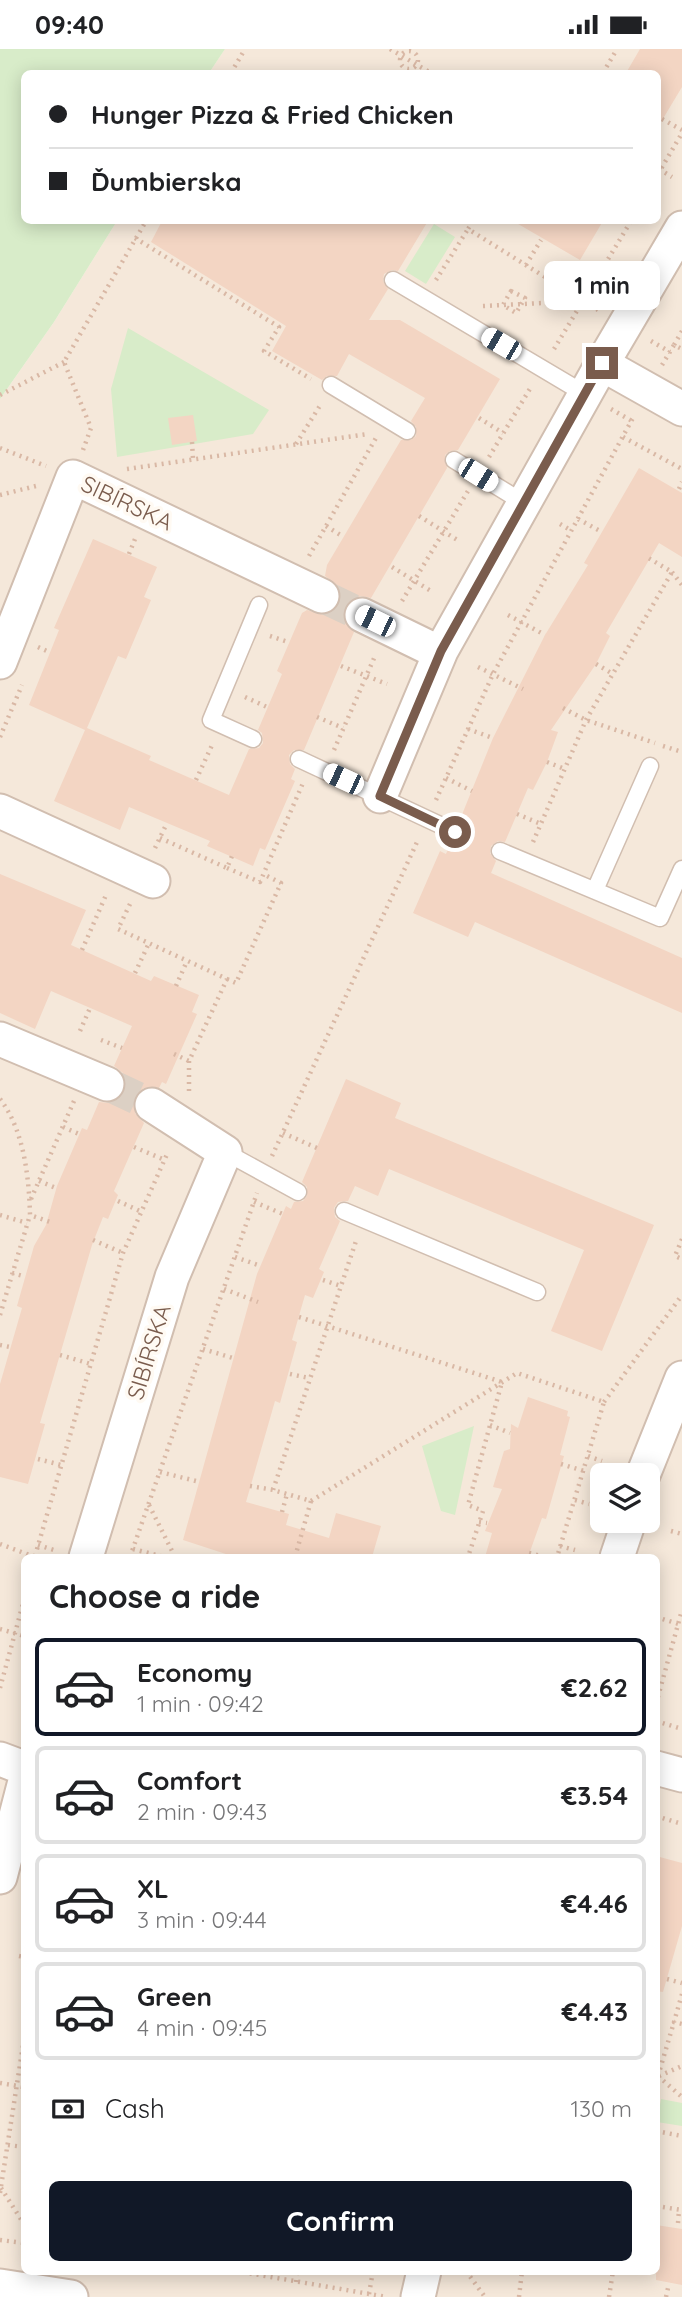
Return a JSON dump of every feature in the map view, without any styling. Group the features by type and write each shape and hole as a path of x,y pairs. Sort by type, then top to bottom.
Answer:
{"street":[{"path":"380,796 440,653 602,363 682,228"},
{"path":"602,363 682,409"},
{"name":"SIBÍRSKA","path":"0,662 73,477 322,596"},
{"path":"375,621 440,653"},
{"path":"0,811 150,868"},
{"path":"0,1039 96,1080"},
{"path":"152,1105 225,1152"},
{"name":"SIBÍRSKA","path":"87,1554 172,1277 225,1152"},
{"path":"648,1463 682,1378"},
{"path":"618,1554 625,1533"},
{"path":"0,1759 21,1766"},
{"path":"660,1769 682,1775"},
{"path":"0,1877 21,1796"},
{"path":"418,2297 423,2275"},
{"path":"0,2286 61,2296"}],"lane":[{"path":"393,280 585,394"},
{"path":"325,389 407,431"},
{"path":"454,460 524,503"},
{"path":"253,739 211,720 259,605"},
{"path":"299,759 455,832"},
{"path":"595,890 650,766"},
{"path":"500,851 660,918 682,869"},
{"path":"225,1152 298,1192"},
{"path":"344,1211 537,1292"}],"path":[{"path":"233,70 245,49"},
{"path":"390,49 425,70"},
{"path":"605,70 617,49"},
{"path":"402,56 408,51 414,52 418,59 416,65"},
{"path":"661,168 682,132 662,120"},
{"path":"661,172 672,177"},
{"path":"0,395 64,362 144,224"},
{"path":"425,299 471,224"},
{"path":"160,838 260,881 307,774 320,781 325,771 366,675 375,621 414,580 627,224"},
{"path":"468,229 624,325"},
{"path":"135,239 279,327 264,351 325,389 295,445"},
{"path":"526,265 541,240"},
{"path":"551,280 604,267"},
{"path":"503,305 511,291 525,298 521,304"},
{"path":"442,309 583,301"},
{"path":"131,1554 263,1175 493,674 682,331"},
{"path":"674,345 682,349"},
{"path":"64,362 92,428 73,477"},
{"path":"480,418 503,433"},
{"path":"0,447 73,477 379,432"},
{"path":"623,437 682,469"},
{"path":"192,442 194,459"},
{"path":"678,489 682,482"},
{"path":"419,516 459,541"},
{"path":"578,519 602,532"},
{"path":"560,524 572,531"},
{"path":"326,526 342,536"},
{"path":"129,555 138,533"},
{"path":"645,556 672,572 682,585"},
{"path":"392,567 430,591"},
{"path":"524,861 586,720 672,572"},
{"path":"508,615 545,635"},
{"path":"270,636 288,642"},
{"path":"38,647 49,652"},
{"path":"596,664 613,674"},
{"path":"341,666 387,684"},
{"path":"478,667 523,689"},
{"path":"563,708 586,720 682,752"},
{"path":"317,717 343,728"},
{"path":"196,780 222,725"},
{"path":"468,729 492,739"},
{"path":"547,762 565,769"},
{"path":"446,778 472,791"},
{"path":"517,814 541,824"},
{"path":"167,823 150,868 118,929 236,983 281,883 263,874"},
{"path":"227,868 232,856"},
{"path":"82,950 106,895"},
{"path":"135,973 149,943"},
{"path":"176,986 188,961"},
{"path":"36,1554 123,1253 188,1108 189,1061 227,979"},
{"path":"80,1031 90,1008"},
{"path":"101,1040 122,1048"},
{"path":"174,1054 189,1061"},
{"path":"30,1203 63,1127 96,1080"},
{"path":"0,1099 15,1124 30,1203 30,1215 0,1315"},
{"path":"63,1127 79,1134"},
{"path":"283,1133 317,1148"},
{"path":"134,1147 165,1160"},
{"path":"39,1181 56,1188"},
{"path":"118,1201 142,1212"},
{"path":"254,1202 283,1214"},
{"path":"0,1215 27,1223"},
{"path":"30,1215 53,1223"},
{"path":"276,1491 273,1490 309,1378 365,1219"},
{"path":"93,1240 123,1253"},
{"path":"682,1240 675,1256 682,1259"},
{"path":"235,1257 261,1266"},
{"path":"12,1273 23,1276"},
{"path":"323,1280 341,1286"},
{"path":"224,1289 258,1302"},
{"path":"558,1554 604,1402 682,1295"},
{"path":"299,1317 502,1383"},
{"path":"0,1345 10,1347"},
{"path":"203,1349 233,1357"},
{"path":"60,1355 91,1364"},
{"path":"296,1554 311,1501 517,1373 604,1402"},
{"path":"290,1374 309,1378"},
{"path":"469,1554 483,1511 468,1505 502,1383"},
{"path":"490,1425 510,1433"},
{"path":"588,1456 602,1461"},
{"path":"38,1459 61,1465"},
{"path":"561,1464 584,1471"},
{"path":"160,1472 200,1482"},
{"path":"250,1486 311,1501"},
{"path":"282,1512 287,1494"},
{"path":"575,1500 589,1504"},
{"path":"149,1504 174,1554"},
{"path":"480,1522 487,1523"},
{"path":"671,1531 682,1534"},
{"path":"0,1544 27,1554"},
{"path":"561,1546 575,1550"},
{"path":"133,1549 152,1554"},
{"path":"529,1553 533,1554"},
{"path":"660,1690 682,1610"},
{"path":"0,1688 21,1613"},
{"path":"660,1618 680,1625"},
{"path":"0,1629 21,1635"},
{"path":"660,1722 682,1728"},
{"path":"660,1817 682,1823"},
{"path":"667,1979 682,1983"},
{"path":"660,2067 682,1994"},
{"path":"674,2022 682,2024"},
{"path":"660,2052 665,2053"},
{"path":"0,2193 21,2059"},
{"path":"660,2075 682,2066"},
{"path":"660,2079 682,2097"},
{"path":"0,2083 21,2087"},
{"path":"660,2132 682,2136"},
{"path":"8,2145 21,2147"},
{"path":"1,2187 21,2219"},
{"path":"660,2207 681,2210 678,2223"},
{"path":"0,2239 21,2242"},
{"path":"258,2275 387,2297"},
{"path":"296,2282 297,2275"},
{"path":"369,2294 372,2275"},
{"path":"469,2275 485,2297"},
{"path":"519,2297 522,2275"},
{"path":"609,2297 612,2275"},
{"path":"666,2297 667,2288"}],"shaded area":[{"path":"225,49 682,49 682,2297 0,2297 0,399 54,322 115,224 661,224 661,70 211,70"}],"green space":[{"path":"0,49 225,49 211,70 21,70 21,224 115,224 54,322 0,399"},
{"path":"434,224 455,237 426,284 405,271"},
{"path":"128,328 269,410 253,434 117,457 111,389"},
{"path":"474,1426 455,1515 441,1511 422,1446"},
{"path":"661,2099 682,2103 682,2126 660,2122"}],"building":[{"path":"640,49 682,49 682,87 661,122 661,70 628,70"},
{"path":"160,224 426,224 398,271 392,270 384,274 383,281 388,289 369,320 400,320 500,379 458,450 445,455 447,468 371,598 360,596 345,606 343,617 354,632 304,750 294,750 289,755 290,764 295,769 291,779 295,781 265,850 260,848 253,866 207,846 210,841 129,807 120,830 54,801 85,730 29,705 59,630 54,628 93,539 157,567 144,597 151,600 126,659 118,656 87,728 151,756 149,760 229,795 249,749 259,748 263,743 262,733 258,730 282,674 277,671 302,613 307,610 324,615 339,605 341,595 338,586 325,576 327,565 401,440 411,440 416,436 416,427 411,421 425,398 349,354 337,376 327,376 322,380 272,351 286,326 151,242"},
{"path":"518,224 601,224 580,260"},
{"path":"193,415 197,441 172,445 168,418"},
{"path":"639,468 682,493 682,557 659,543 606,633 610,636 596,664 551,730 558,732 547,762 533,790 528,788 505,842 498,841 491,846 490,853 496,861 491,873 682,958 682,1013 475,922 468,937 413,913 440,851 446,854 451,842 457,842 464,837 465,830 459,822 493,738 545,635 588,565 584,563"},
{"path":"0,874 86,910 71,945 151,981 154,976 199,995 192,1012 197,1014 166,1084 162,1082 159,1088 144,1088 136,1095 135,1113 144,1123 114,1191 118,1195 108,1219 103,1217 92,1245 40,1423 45,1424 28,1484 0,1477 0,1384 22,1308 17,1306 34,1246 46,1225 57,1186 82,1128 87,1130 99,1102 118,1100 125,1091 123,1073 114,1066 132,1026 51,991 35,1029 0,1013"},
{"path":"346,1079 401,1103 395,1118 654,1225 602,1351 551,1331 584,1250 389,1169 378,1196 355,1186 348,1201 338,1202 334,1208 335,1217 340,1221 319,1269 324,1272 313,1298 305,1295 292,1340 297,1342 280,1403 275,1401 246,1502 289,1514 286,1525 329,1538 336,1513 381,1526 373,1554 226,1554 183,1540 257,1274 286,1206 291,1209 294,1202 303,1201 307,1196 307,1187 302,1182"},
{"path":"528,1397 568,1411 567,1416 570,1417 560,1455 564,1456 546,1519 542,1518 529,1554 486,1554 492,1533 485,1531 502,1489 493,1487 504,1451 510,1449 511,1424 518,1428"},
{"path":"660,1857 682,1863 682,1926 663,1992 660,1992"},
{"path":"660,2226 682,2229 682,2285 656,2280 656,2275 660,2275"}],"tunnel":[{"path":"322,596 362,615"},
{"path":"107,1084 152,1105"}],"route":[{"path":"455,832 380,796 441,651 602,363"}]}
